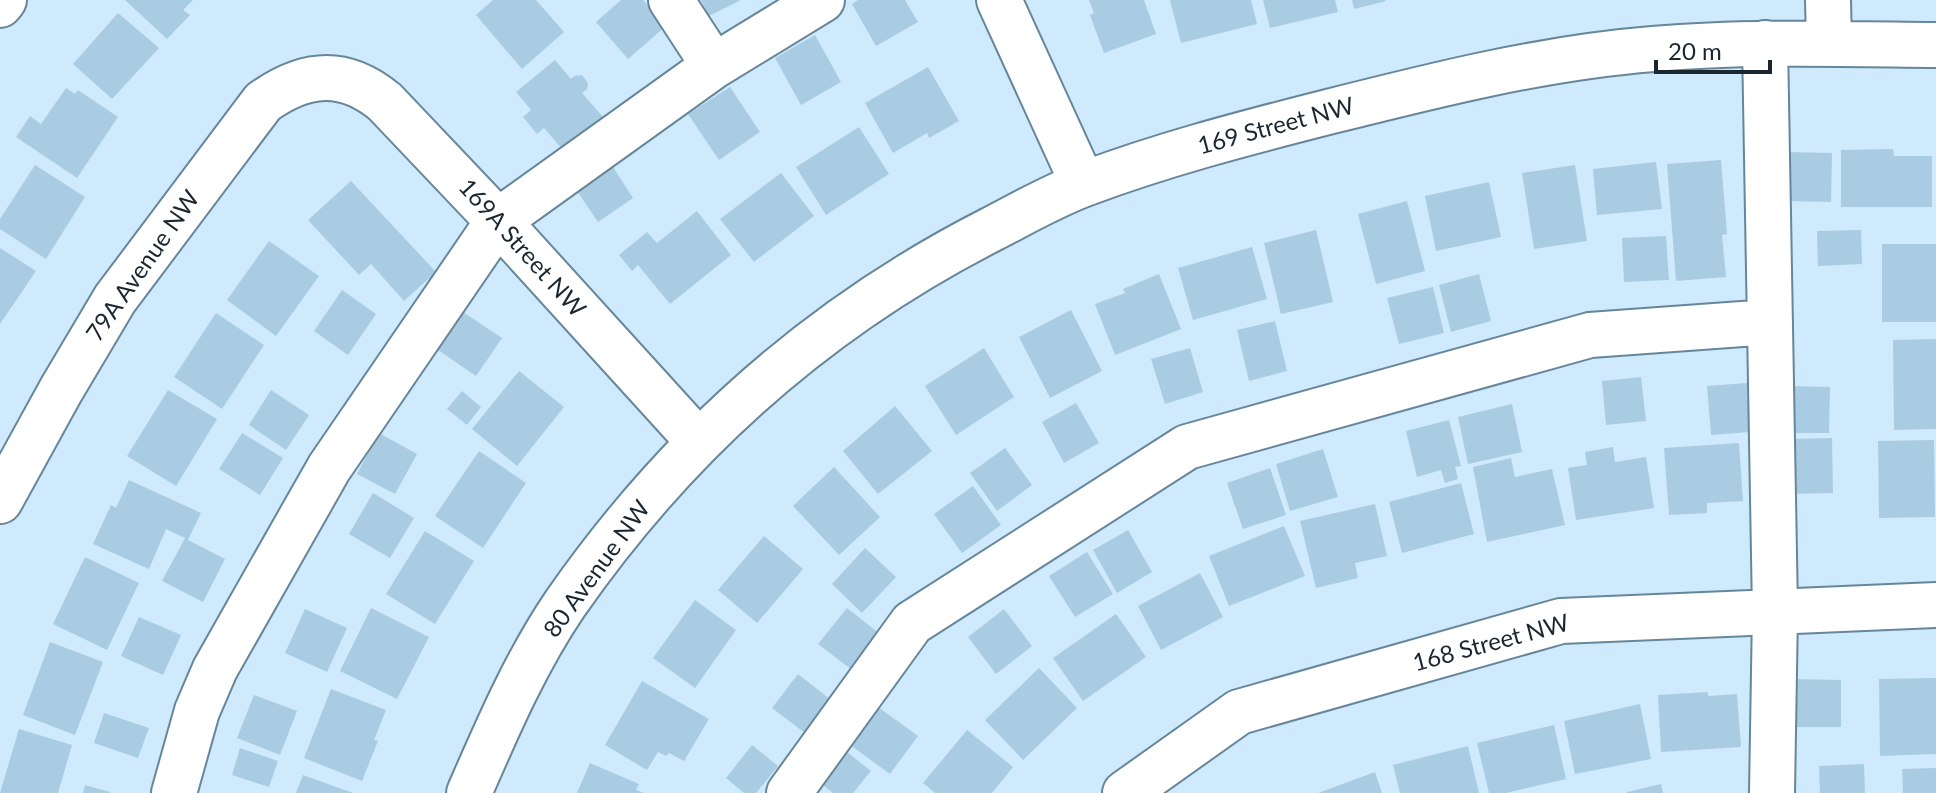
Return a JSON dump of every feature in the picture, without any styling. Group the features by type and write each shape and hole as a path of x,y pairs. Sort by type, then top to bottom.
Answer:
{"street":[{"path":"671,0 714,66"},
{"path":"174,793 197,711 215,669 260,589 329,468 498,221 714,66 822,0"},
{"path":"999,0 1083,184"},
{"path":"1828,0 1829,43"},
{"path":"1765,43 1775,611 1772,793"},
{"name":"169 Street NW","path":"698,441 763,381 832,326 901,278 977,236 1083,184 1184,149 1444,83 1557,62 1651,49 1765,43 1936,45"},
{"name":"169A Street NW","path":"330,78 353,81 385,102 698,441"},
{"name":"79A Avenue NW","path":"0,501 115,299 263,102 281,89 305,79 330,78"},
{"path":"789,793 912,623 1187,447 1590,335 1770,322"},
{"name":"80 Avenue NW","path":"469,793 512,697 564,607 623,528 698,441"},
{"name":"168 Street NW","path":"1125,793 1239,712 1561,621 1936,605"}],"building":[{"path":"125,0 193,0 183,10 190,15 167,39"},
{"path":"493,0 536,0 564,32 522,69 476,15"},
{"path":"621,0 643,0 666,26 628,59 596,22"},
{"path":"701,0 741,0 709,16"},
{"path":"858,0 905,0 918,22 876,46 852,4"},
{"path":"1089,0 1144,0 1156,34 1104,53 1090,15 1094,13"},
{"path":"1170,0 1251,0 1257,24 1181,43"},
{"path":"1263,0 1335,0 1338,12 1270,28"},
{"path":"1352,0 1385,0 1386,1 1354,9"},
{"path":"118,13 159,48 112,99 73,64"},
{"path":"815,35 841,82 801,105 775,58"},
{"path":"555,60 571,79 582,75 588,83 582,93 603,117 563,150 544,128 537,134 523,117 531,110 516,92"},
{"path":"928,67 959,121 929,138 927,133 893,153 865,103"},
{"path":"730,87 760,132 719,160 688,114"},
{"path":"66,88 75,94 78,90 118,117 77,178 16,137 30,116 41,124"},
{"path":"859,127 889,174 826,215 796,167"},
{"path":"1893,149 1894,156 1932,156 1932,207 1841,207 1841,150"},
{"path":"1788,152 1832,153 1831,202 1787,201"},
{"path":"1721,160 1727,234 1722,235 1726,277 1676,281 1667,164"},
{"path":"1656,162 1662,209 1597,215 1593,169"},
{"path":"611,164 633,198 598,222 575,188"},
{"path":"35,165 85,197 46,259 0,229 0,219"},
{"path":"1575,165 1587,241 1534,249 1522,173"},
{"path":"781,173 814,216 754,262 720,219"},
{"path":"351,181 436,272 404,301 371,264 359,275 308,220"},
{"path":"1489,182 1501,237 1436,251 1425,196"},
{"path":"1407,201 1425,271 1376,284 1358,214"},
{"path":"697,211 731,255 670,304 638,265 632,271 619,255 647,232 657,243"},
{"path":"1316,230 1333,302 1281,314 1264,243"},
{"path":"1861,230 1862,264 1818,266 1817,231"},
{"path":"1666,236 1669,280 1624,282 1622,238"},
{"path":"269,241 319,276 276,336 227,300"},
{"path":"1882,244 1936,244 1936,322 1882,322"},
{"path":"1252,247 1267,299 1193,320 1178,268"},
{"path":"0,248 36,271 0,324"},
{"path":"1159,274 1181,329 1115,355 1095,304 1125,293 1123,289"},
{"path":"1479,274 1491,321 1451,332 1439,285"},
{"path":"1433,287 1444,333 1399,344 1387,298"},
{"path":"342,290 376,314 348,355 314,331"},
{"path":"1071,310 1102,371 1050,398 1019,337"},
{"path":"463,312 502,338 476,376 438,350"},
{"path":"216,313 264,345 222,409 174,377"},
{"path":"1275,321 1287,371 1249,381 1237,330"},
{"path":"1936,339 1936,429 1894,430 1893,340"},
{"path":"984,348 1014,397 956,435 925,386"},
{"path":"1190,348 1203,392 1165,404 1151,359"},
{"path":"519,371 564,407 517,466 472,429"},
{"path":"1641,377 1646,421 1606,425 1602,381"},
{"path":"1747,383 1750,432 1711,435 1707,386"},
{"path":"1789,386 1830,387 1829,433 1789,433"},
{"path":"168,390 217,419 176,486 127,456"},
{"path":"271,390 309,415 286,450 249,425"},
{"path":"462,391 481,407 467,425 447,409"},
{"path":"1076,403 1099,443 1064,463 1042,422"},
{"path":"1512,404 1522,452 1468,464 1458,417"},
{"path":"895,406 932,451 878,494 843,451"},
{"path":"1449,420 1461,466 1455,467 1458,479 1445,483 1441,470 1417,477 1406,431"},
{"path":"242,433 283,458 260,495 219,469"},
{"path":"379,433 417,454 395,494 357,474"},
{"path":"1832,438 1833,493 1789,494 1788,439"},
{"path":"1934,440 1935,517 1879,518 1878,441"},
{"path":"1739,443 1743,501 1707,503 1707,513 1669,515 1664,448"},
{"path":"1613,447 1615,462 1646,457 1654,508 1576,520 1568,468 1587,465 1585,452"},
{"path":"1005,448 1032,485 997,511 970,473"},
{"path":"1323,449 1338,497 1290,511 1276,464"},
{"path":"479,451 526,483 483,548 435,516"},
{"path":"1511,458 1515,477 1552,469 1565,525 1487,542 1473,467"},
{"path":"834,467 880,517 839,555 793,506"},
{"path":"1270,468 1286,515 1243,529 1227,483"},
{"path":"129,480 201,513 188,540 225,559 203,602 162,581 185,538 166,529 149,569 93,544 111,505 116,508"},
{"path":"1461,483 1474,534 1402,553 1389,502"},
{"path":"973,486 1001,525 962,553 934,514"},
{"path":"373,493 414,518 390,558 349,534"},
{"path":"1375,504 1387,556 1355,563 1358,578 1316,588 1300,521"},
{"path":"1284,526 1305,576 1229,606 1209,556"},
{"path":"1128,530 1152,572 1117,593 1093,550"},
{"path":"425,531 474,561 435,624 386,594"},
{"path":"764,536 803,569 757,623 718,590"},
{"path":"865,548 896,577 862,613 832,584"},
{"path":"1087,552 1113,594 1075,617 1049,576"},
{"path":"85,557 139,583 107,650 53,624"},
{"path":"1200,573 1223,617 1161,650 1138,606"},
{"path":"695,600 736,630 695,688 653,658"},
{"path":"371,608 429,637 397,699 340,671"},
{"path":"847,608 880,634 852,670 818,644"},
{"path":"305,609 347,628 327,672 285,653"},
{"path":"1004,609 1032,646 996,674 968,637"},
{"path":"1116,614 1146,657 1083,701 1053,658"},
{"path":"139,617 181,635 163,675 121,656"},
{"path":"50,642 103,662 75,735 23,715"},
{"path":"1039,668 1077,708 1023,760 985,720"},
{"path":"798,674 831,700 805,733 772,708"},
{"path":"1936,678 1936,754 1880,756 1879,679"},
{"path":"1793,679 1841,680 1841,727 1793,727"},
{"path":"642,681 709,719 684,761 669,753 666,756 658,752 647,770 605,745"},
{"path":"331,689 386,710 362,781 304,758"},
{"path":"1708,692 1708,696 1737,694 1741,747 1661,752 1658,695"},
{"path":"254,695 297,711 280,755 237,738"},
{"path":"874,704 918,736 890,774 846,742"},
{"path":"1640,704 1651,759 1575,774 1564,721"},
{"path":"104,713 149,728 138,758 94,743"},
{"path":"1554,725 1566,779 1506,793 1489,793 1477,743"},
{"path":"19,729 72,745 58,793 0,793"},
{"path":"967,730 1013,767 992,793 935,793 923,783"},
{"path":"752,745 778,766 756,793 744,793 726,778"},
{"path":"1468,746 1479,793 1400,793 1393,765"},
{"path":"240,748 278,761 269,787 232,775"},
{"path":"842,748 871,771 853,793 833,793 816,780"},
{"path":"590,763 639,784 636,790 644,793 577,793"},
{"path":"1864,764 1865,793 1820,793 1819,766"},
{"path":"1936,768 1936,793 1903,793 1902,769"},
{"path":"1375,772 1382,793 1318,793"},
{"path":"303,775 353,793 296,793"},
{"path":"1661,784 1663,793 1627,793 1627,792"},
{"path":"85,785 110,792 110,793 83,793"}]}
